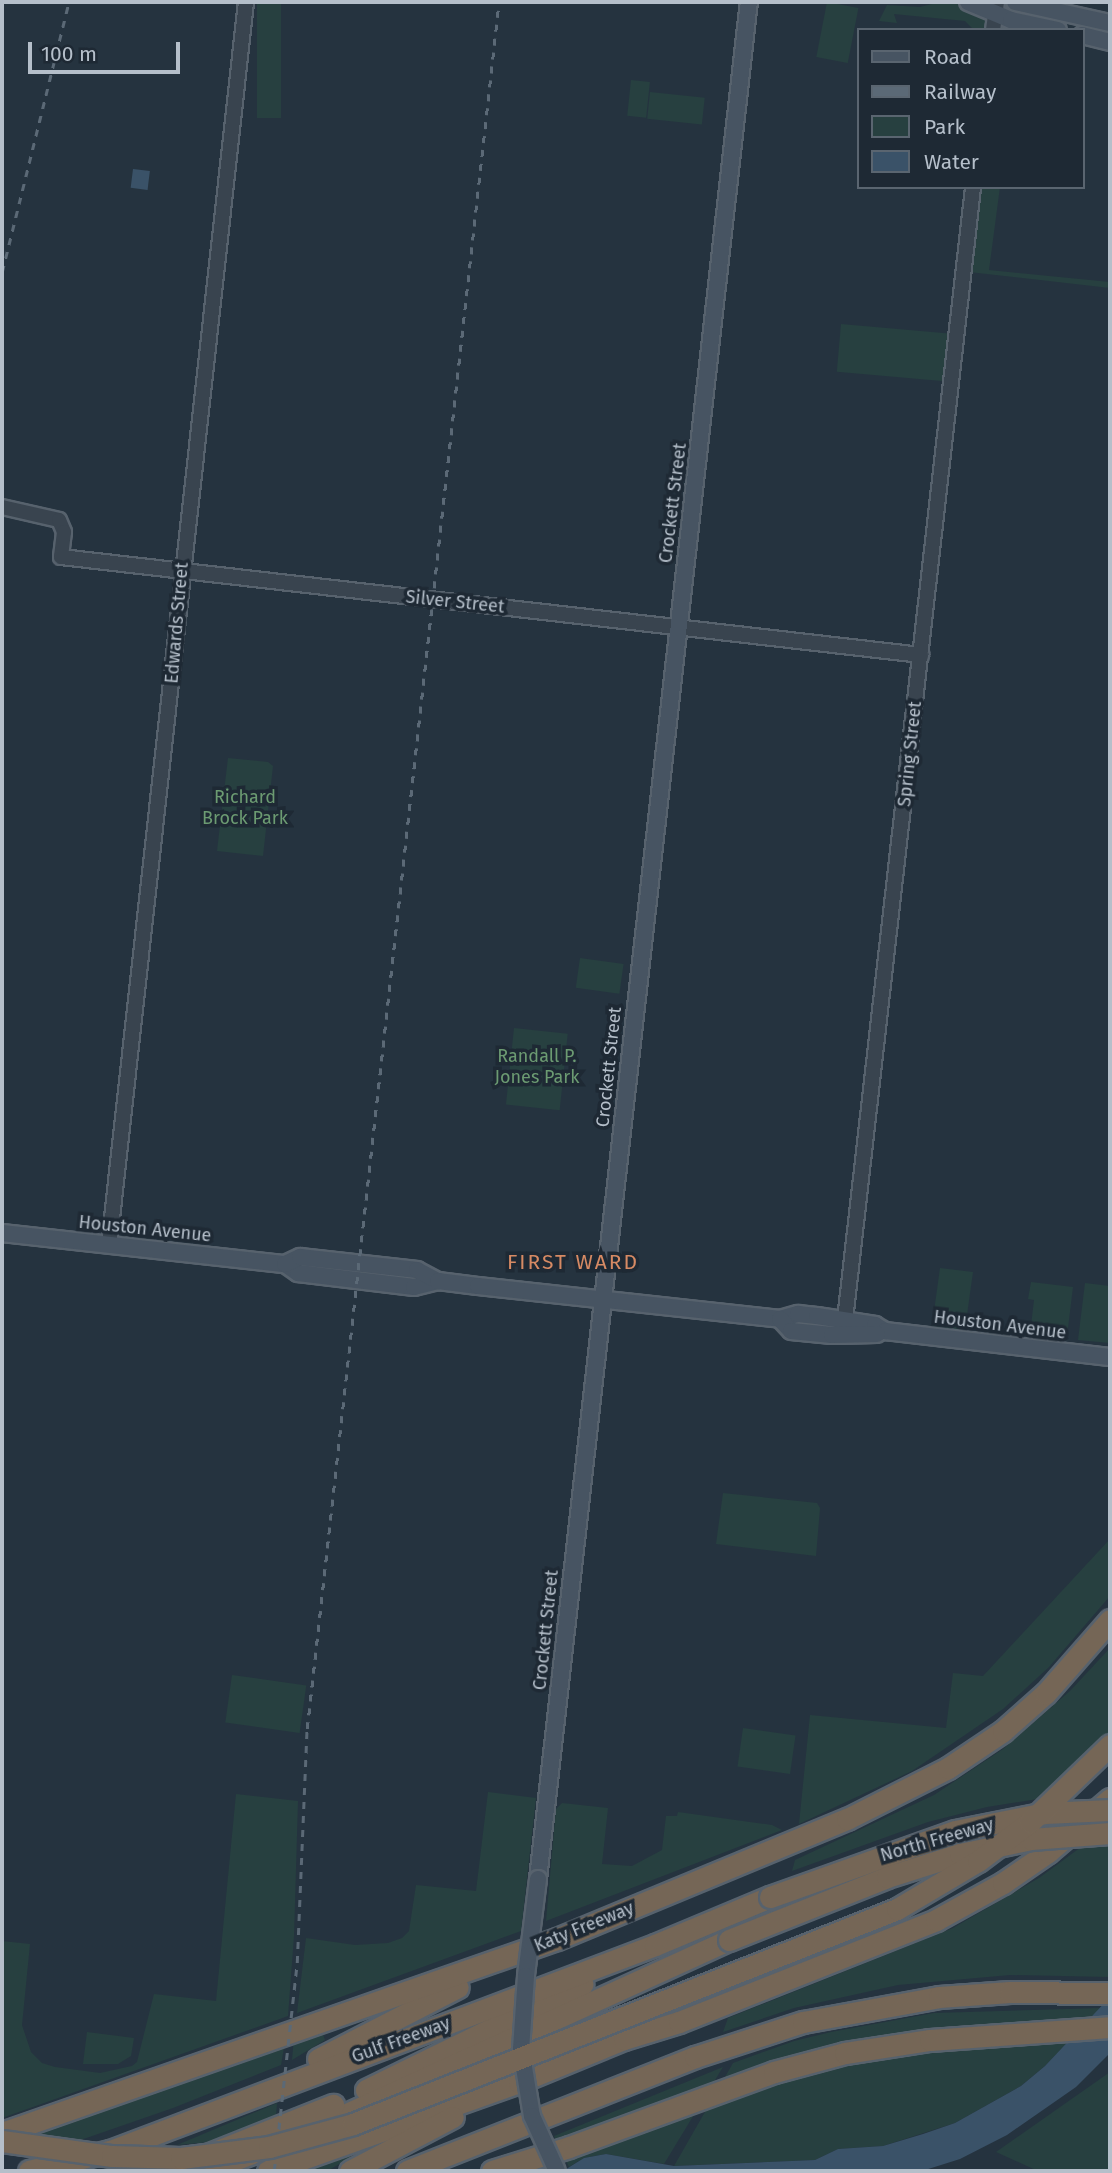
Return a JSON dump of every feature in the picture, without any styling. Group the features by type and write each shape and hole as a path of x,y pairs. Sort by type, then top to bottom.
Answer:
{"highway":[{"name":"Katy Freeway","path":"2,2133 557,1939 800,1840 912,1788 1003,1731 1046,1693 1110,1620"},
{"path":"2,2141 113,2156 181,2158 269,2147 352,2124 897,1909 978,1861 1030,1822 1110,1745"},
{"path":"268,2171 519,2082 624,2039 679,2022 936,1920 1003,1883 1048,1852 1110,1799"},
{"name":"North Freeway","path":"770,1897 955,1831 1045,1813 1110,1810"},
{"path":"205,2171 412,2087 729,1940 887,1877 960,1854 1031,1839 1110,1833"},
{"name":"Gulf Freeway","path":"29,2171 110,2151 655,1945 770,1897"},
{"path":"219,2109 557,1939"},
{"path":"167,2171 391,2080 655,1945"},
{"path":"407,2171 695,2057 774,2030 835,2015 939,1997 1010,1992 1110,1993"},
{"path":"492,2171 569,2147 774,2072 845,2053 930,2040 1110,2027"},
{"path":"350,2171 519,2082"}],"main road":[{"name":"Crockett Street","path":"557,2171 539,2134 527,2098 521,2049 525,1986 749,2"},
{"path":"968,2 995,15 1050,28"},
{"path":"1015,2 1110,23"},
{"path":"1084,36 1110,42"},
{"name":"Houston Avenue","path":"2,1233 285,1264 298,1273 414,1287 438,1281 780,1319 798,1314 875,1325 885,1331 1110,1357"},
{"name":"Houston Avenue","path":"780,1319 791,1331 873,1336 885,1331"}],"street":[{"name":"Edwards Street","path":"109,1245 246,2"},
{"name":"Spring Street","path":"845,1320 973,189"},
{"name":"Silver Street","path":"2,509 55,518 62,523 61,557 921,655"}],"green space":[{"path":"257,2 281,2 281,118 257,118"},
{"path":"827,2 858,8 848,63 816,57"},
{"path":"940,2 957,2 986,16 985,28 972,28 965,21 894,14 897,23 879,21 887,5 920,7"},
{"path":"631,80 650,82 646,118 627,116"},
{"path":"650,92 705,98 702,125 647,119"},
{"path":"978,189 1000,189 989,270 1110,282 1110,288 969,272"},
{"path":"841,324 952,334 947,381 837,372"},
{"name":"Richard Brock Park","path":"228,758 268,762 273,766 263,856 217,851"},
{"path":"580,958 624,964 619,994 576,988"},
{"name":"Randall P. Jones Park","path":"514,1028 568,1034 560,1110 506,1105"},
{"path":"940,1268 973,1272 966,1322 959,1330 932,1326"},
{"path":"1031,1282 1073,1287 1067,1336 1030,1334 1034,1300 1028,1299"},
{"path":"1085,1283 1110,1286 1110,1343 1078,1340"},
{"path":"723,1493 817,1503 820,1508 816,1556 716,1544"},
{"path":"1110,1539 1110,1596 1049,1667 1003,1709 912,1771 799,1824 810,1715 946,1728 953,1673 983,1676"},
{"path":"1110,1648 1110,1732 1044,1798 987,1807 928,1822 792,1871 795,1860 934,1795 1003,1749 1070,1691"},
{"path":"232,1675 306,1685 300,1733 225,1723"},
{"path":"743,1728 795,1735 790,1774 738,1767"},
{"path":"488,1792 536,1798 521,1931 297,2013 306,1938 355,1945 388,1943 402,1938 409,1931 416,1885 476,1891"},
{"path":"236,1794 298,1801 294,1936 288,2016 2,2118 2,1941 30,1944 22,2025 31,2052 42,2063 55,2067 100,2073 132,2066 137,2062 154,1994 216,2001"},
{"path":"562,1803 608,1808 602,1864 632,1866 662,1850 666,1816 677,1816 678,1812 772,1825 782,1830 546,1921 556,1809"},
{"path":"1110,1838 1110,1977 1010,1975 898,1985 794,2008 723,2032 728,2018 953,1928 1039,1878 1092,1839"},
{"path":"1101,2008 1045,2066 1021,2086 955,2123 883,2146 838,2149 815,2160 674,2166 733,2063 794,2041 934,2013"},
{"path":"321,2029 325,2040 292,2060 294,2038"},
{"path":"87,2032 134,2038 131,2056 118,2064 83,2064"},
{"path":"285,2042 281,2065 173,2108 69,2144 21,2138"},
{"path":"723,2067 664,2164 606,2154 584,2158 569,2167 554,2136"},
{"path":"1110,2072 1110,2171 1038,2171 996,2152"},
{"path":"277,2103 276,2116 210,2142 177,2145"},
{"path":"350,2153 350,2158 327,2171 295,2171"}],"water":[{"path":"133,169 150,171 148,190 131,188"},
{"path":"1110,1997 1110,2053 1076,2087 1007,2135 960,2159 922,2171 563,2171 584,2158 606,2154 674,2166 815,2160 838,2149 883,2146 923,2134 955,2123 1021,2086 1045,2066"}],"railway":[{"path":"2,272 69,2"},
{"path":"274,2171 297,1963 307,1729 499,2"}],"district":[{"name":"FIRST WARD","path":"573,1262"}]}
